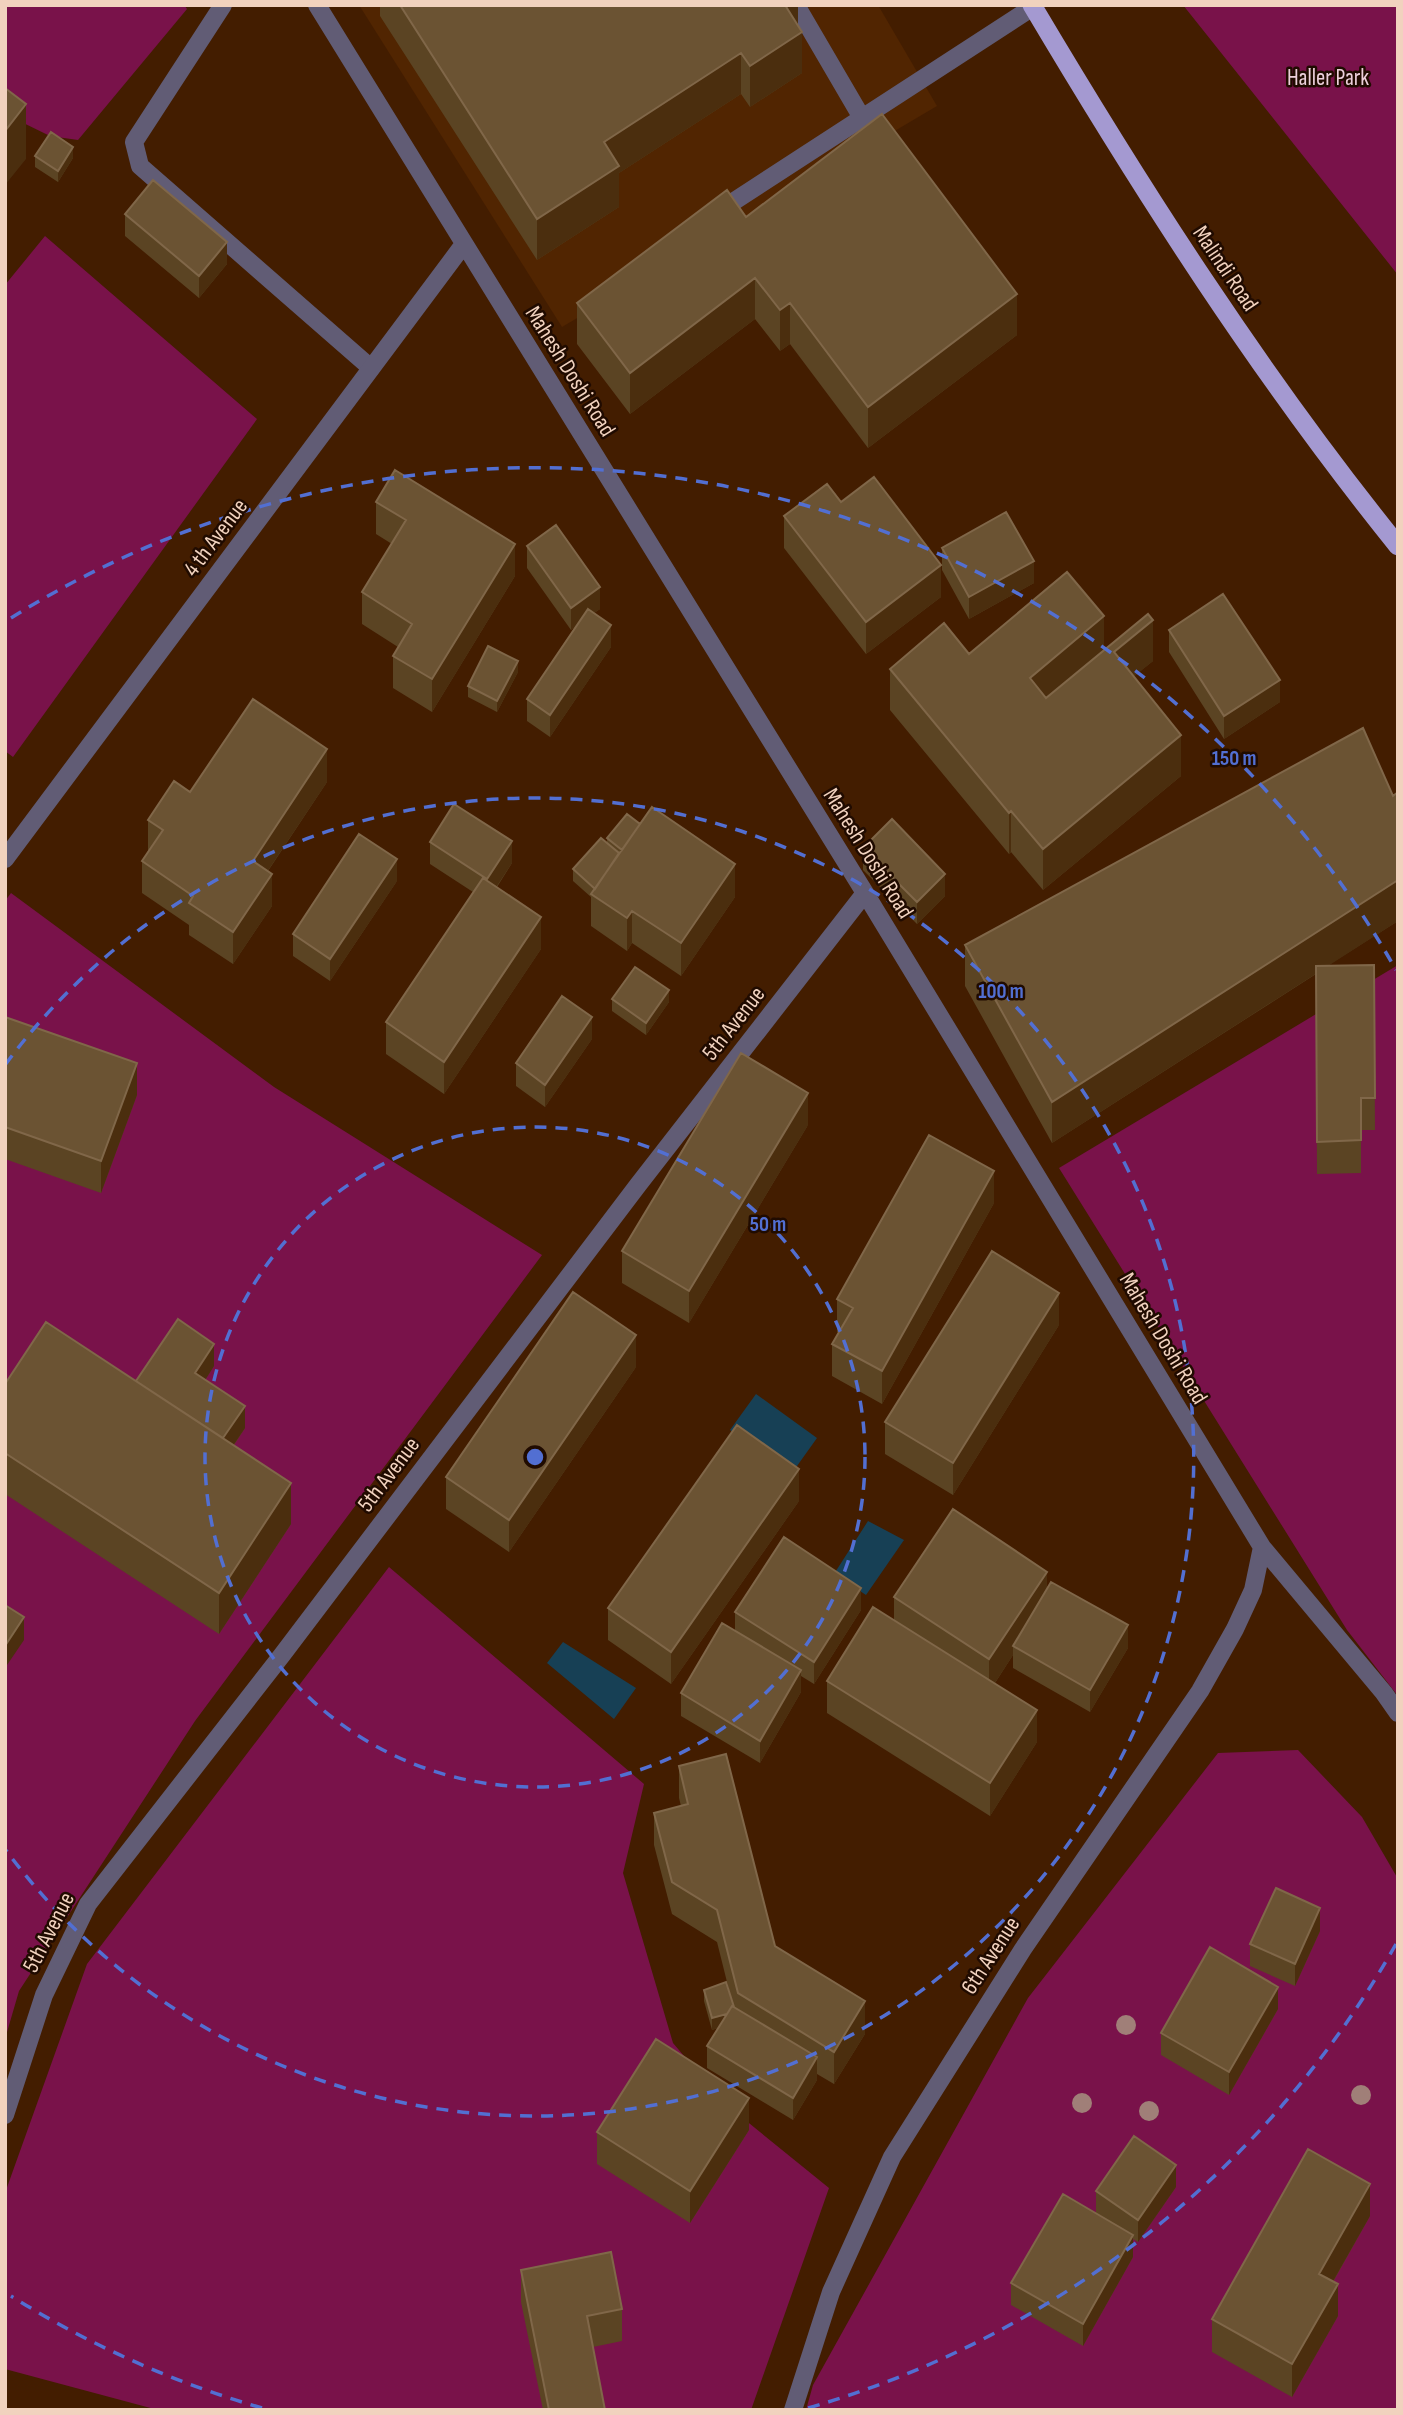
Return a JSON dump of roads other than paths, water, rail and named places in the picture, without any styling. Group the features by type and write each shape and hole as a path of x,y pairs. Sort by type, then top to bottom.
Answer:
{"highway":[{"name":"Malindi Road","path":"1033,6 1189,258 1264,368 1398,546"}],"street":[{"path":"223,5 134,142 141,166 371,368"},
{"name":"Mahesh Doshi Road","path":"317,5 866,893 1262,1547 1398,1713"},
{"path":"796,5 862,118"},
{"path":"701,223 1033,6"},
{"name":"4 th Avenue","path":"5,859 464,244"},
{"name":"5th Avenue","path":"5,2115 44,1995 88,1904 282,1655 638,1185 866,893"},
{"name":"6th Avenue","path":"793,2410 831,2292 892,2157 1023,1949 1200,1691 1235,1629 1253,1590 1262,1547"}],"water":[{"path":"756,1394 817,1438 792,1473 730,1430"},
{"path":"868,1521 904,1540 866,1595 834,1574"},
{"path":"563,1642 636,1688 614,1719 547,1663"}],"park label":[{"name":"Haller Park","path":"1328,77"}]}
